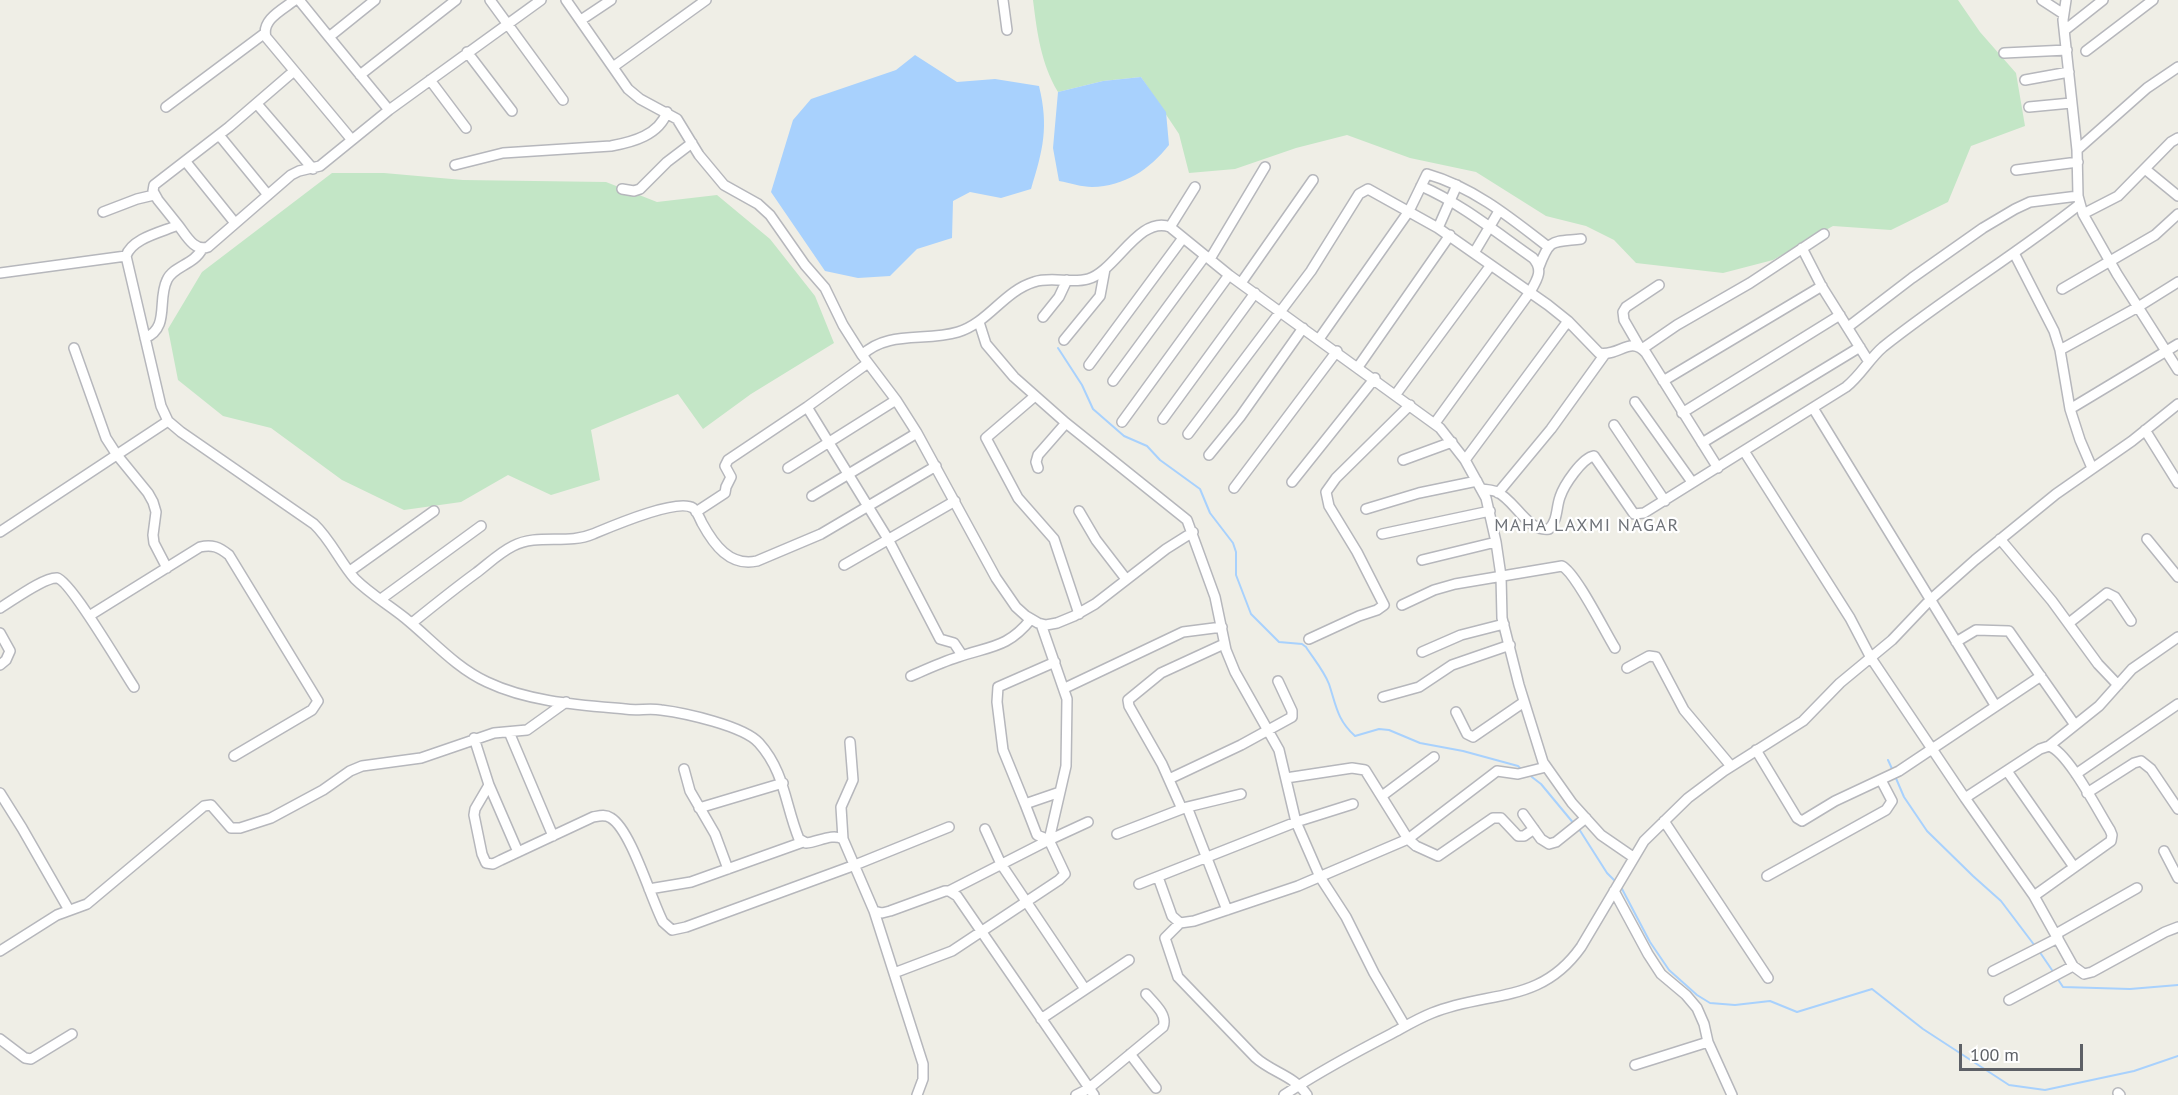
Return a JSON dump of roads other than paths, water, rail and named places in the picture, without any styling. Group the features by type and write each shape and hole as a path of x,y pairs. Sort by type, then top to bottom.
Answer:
{"street":[{"path":"352,140 265,33 265,27 270,20 297,0 389,110"},
{"path":"329,37 375,0"},
{"path":"360,75 456,0"},
{"path":"490,0 563,100"},
{"path":"145,338 154,334 159,327 165,284 170,275 195,259 202,249 212,245 296,172 313,169 324,163 389,110 541,0"},
{"path":"566,0 634,95 677,118 704,162 724,185 758,204 770,214 806,266 825,288 843,325 917,433 1004,591 1016,607 1041,624 1057,623 1095,604 1166,549 1193,532"},
{"path":"581,20 611,0"},
{"path":"613,68 706,0"},
{"path":"1003,0 1007,30"},
{"path":"2042,0 2062,13"},
{"path":"2066,0 2062,13 2077,150 2079,200 2083,214 2109,261 2178,370"},
{"path":"2065,30 2103,0"},
{"path":"2086,51 2153,0"},
{"path":"166,107 265,33"},
{"path":"2004,53 2067,50"},
{"path":"467,52 512,111"},
{"path":"2077,150 2147,88 2178,67"},
{"path":"202,249 195,246 154,195 153,187 257,105 294,71"},
{"path":"2025,80 2069,72"},
{"path":"430,80 466,128"},
{"path":"2029,107 2071,103"},
{"path":"257,105 313,169"},
{"path":"455,165 502,153 628,143 658,128 667,112"},
{"path":"219,135 268,195"},
{"path":"2083,214 2118,196 2171,142 2178,138"},
{"path":"622,189 634,191 640,189 667,162 692,144"},
{"path":"186,162 236,223"},
{"path":"2016,170 2078,162"},
{"path":"1113,381 1207,258 1265,167"},
{"path":"2145,169 2178,196"},
{"path":"1319,339 1410,211 1427,174 1457,185 1499,211 1547,246"},
{"path":"1241,283 1312,180"},
{"path":"1438,228 1457,185"},
{"path":"1421,186 1490,227 1533,258 1539,267"},
{"path":"1170,227 1195,187"},
{"path":"1188,434 1311,271 1362,191 1371,189 1449,235 1530,292 1568,321 1592,348 1605,354 1632,345 1641,348"},
{"path":"103,212 154,195"},
{"path":"1366,509 1425,492 1480,485 1498,492 1531,524 1541,529 1549,529 1554,523 1560,495 1583,462 1592,456 1598,460 1634,514 1644,513 1832,398 1857,379 1869,362 1890,342 2014,253 2079,200"},
{"path":"1848,327 1912,278 2015,208 2030,202 2079,200"},
{"path":"1474,253 1499,211"},
{"path":"2062,289 2155,235 2178,214"},
{"path":"178,225 138,243 129,249 126,256 155,386 168,421 314,524 323,532 354,578 412,623 460,666 485,681 525,696 629,710 660,710 739,729 752,736 774,765 783,783 798,836 803,842"},
{"path":"696,512 725,494 731,477 725,466 728,460 807,407 865,359 869,348 889,339 950,334 979,322 1013,293 1031,282 1050,279 1090,279 1105,269 1142,233 1165,225 1229,275 1435,423 1465,459 1480,485 1490,511 1501,576 1504,624 1536,744 1546,767 1579,823 1633,857"},
{"path":"1641,348 1750,283 1824,234"},
{"path":"1358,367 1449,235"},
{"path":"1089,365 1183,238"},
{"path":"1435,423 1530,292 1538,279 1539,267 1547,246 1557,242 1581,239"},
{"path":"1802,248 1822,286 1869,362"},
{"path":"2014,253 2044,309 2060,351 2070,409 2092,468"},
{"path":"0,273 126,256"},
{"path":"1396,394 1491,265"},
{"path":"1064,340 1100,296 1105,269"},
{"path":"1122,422 1229,275"},
{"path":"1043,317 1059,297 1067,280"},
{"path":"2060,351 2178,282"},
{"path":"1659,285 1626,307 1623,312 1624,320 1718,468"},
{"path":"1663,381 1822,286"},
{"path":"1163,419 1255,293"},
{"path":"1682,413 1840,315"},
{"path":"1465,459 1568,321"},
{"path":"979,322 983,338 992,354 1035,396 1187,520 1215,597 1224,644 1235,672 1279,750 1296,822 1320,877 1347,917 1374,973 1405,1026"},
{"path":"1209,455 1240,417 1303,328"},
{"path":"2070,409 2178,344"},
{"path":"1702,443 1860,347"},
{"path":"74,348 106,438 153,502 156,512 154,543 167,568"},
{"path":"1234,488 1337,351"},
{"path":"1498,492 1551,429 1605,354"},
{"path":"1292,482 1375,378"},
{"path":"1035,396 986,438 1018,498 1053,536 1078,614"},
{"path":"788,468 896,400"},
{"path":"1635,402 1692,482"},
{"path":"1284,1095 1338,1061 1431,1013 1457,1004 1522,991 1551,978 1572,960 1644,841 1688,798 1731,766 1803,721 1840,683 1871,658 1930,600 2000,539 2073,480 2178,404"},
{"path":"1309,639 1384,605 1357,552 1329,506 1326,492 1336,478 1410,405"},
{"path":"807,407 888,539 940,639 954,643 962,655"},
{"path":"1813,408 1995,705"},
{"path":"0,532 168,421"},
{"path":"1038,468 1036,462 1038,455 1066,423"},
{"path":"1614,425 1665,501"},
{"path":"2145,430 2178,483"},
{"path":"813,496 917,433"},
{"path":"1403,460 1452,442"},
{"path":"1744,451 1850,618 1871,658 2034,896 2073,966 2084,974 2092,972 2164,932 2178,927"},
{"path":"412,623 495,556 521,543 540,539 584,537 662,510 686,507 693,508 710,538 721,549 730,557 747,563 821,534 936,466"},
{"path":"844,565 955,501"},
{"path":"350,571 434,511"},
{"path":"1079,511 1096,540 1126,579"},
{"path":"1382,534 1490,511"},
{"path":"381,599 481,526"},
{"path":"2000,539 2069,623 2098,664 2118,685"},
{"path":"2147,539 2178,577"},
{"path":"1422,560 1496,542"},
{"path":"89,616 200,548 207,545 215,546 229,555 318,701 312,710 234,756"},
{"path":"1402,605 1443,587 1557,566 1565,567 1615,648"},
{"path":"0,608 43,582 56,578 64,582 89,616 134,687"},
{"path":"2069,623 2107,593 2115,597 2131,621"},
{"path":"911,676 962,655 999,646 1020,632 1031,619"},
{"path":"894,974 952,951 1065,874 1049,840 1066,766 1068,704 1065,688 1041,624"},
{"path":"1422,652 1461,635 1504,624"},
{"path":"1065,688 1179,634 1222,627"},
{"path":"1956,642 1976,630 2009,631 2075,725"},
{"path":"0,633 10,651 6,660 0,665"},
{"path":"1965,798 2040,749 2049,746 2099,705 2132,669 2178,637"},
{"path":"1224,644 1161,673 1128,700 1129,706 1185,808 1208,857 1227,910"},
{"path":"1383,697 1419,687 1452,664 1510,645"},
{"path":"1627,668 1649,656 1656,657 1684,710 1731,766"},
{"path":"1049,840 1037,835 1003,750 997,702 998,687 1055,662"},
{"path":"1756,750 1801,821 1835,801 1899,771 2041,676"},
{"path":"1169,779 1290,719 1293,715 1278,681"},
{"path":"0,951 50,919 87,904 204,806 211,805 231,828 240,828 284,811 323,790 356,768 421,758 474,738 494,733 527,730 566,702"},
{"path":"1456,712 1467,734 1473,737 1524,702"},
{"path":"2076,774 2178,704"},
{"path":"509,732 553,836"},
{"path":"474,738 489,785 518,852"},
{"path":"850,742 852,780 841,807 843,839 874,911 923,1064 923,1079 917,1095"},
{"path":"2034,896 2104,847 2111,841 2112,835 2076,774 2056,749 2049,746"},
{"path":"1382,796 1434,757"},
{"path":"2087,793 2134,763 2142,761 2147,764 2178,809"},
{"path":"1307,1095 1300,1084 1263,1065 1178,977 1165,938 1180,923 1194,921 1320,877 1408,839 1500,770 1513,774 1546,767"},
{"path":"1286,778 1357,768 1368,773 1408,839 1416,846 1438,856 1494,818 1501,818 1518,836 1524,836 1534,830"},
{"path":"684,769 690,791 715,834 728,869"},
{"path":"2007,771 2074,867"},
{"path":"1767,876 1886,810 1892,801 1885,778"},
{"path":"699,808 783,783"},
{"path":"489,785 474,815 486,863 493,864 593,817 600,815 611,818 631,846 663,922 668,927 677,930 855,865 949,827"},
{"path":"1025,804 1060,792"},
{"path":"0,793 69,910"},
{"path":"1117,834 1185,808 1241,794"},
{"path":"1139,884 1296,822 1353,804"},
{"path":"1523,814 1541,839 1549,844 1556,842 1579,823"},
{"path":"1664,821 1768,978"},
{"path":"874,911 882,913 890,911 938,892 950,891 1088,822"},
{"path":"985,829 1001,864 1085,989"},
{"path":"649,890 691,882 803,842 837,836 843,839"},
{"path":"2163,851 2178,878"},
{"path":"1158,877 1172,916 1180,923"},
{"path":"1617,887 1648,954 1661,974 1686,994 1697,1008 1708,1042 1732,1095"},
{"path":"1993,971 2043,946 2137,888"},
{"path":"950,891 982,931 1091,1092"},
{"path":"1041,1019 1129,960"},
{"path":"2009,1000 2073,966"},
{"path":"1076,1095 1091,1092 1164,1024 1164,1017 1146,994"},
{"path":"0,1039 25,1058 31,1059 72,1034"},
{"path":"1635,1065 1708,1042"},
{"path":"1130,1054 1156,1088"}],"water":[{"path":"915,55 957,82 995,79 1039,86 1044,126 1039,162 1031,189 1001,198 970,192 953,201 952,238 917,249 890,276 858,278 825,271 771,192 793,120 811,99 896,70"},
{"path":"1141,77 1166,112 1169,145 1145,169 1115,184 1092,187 1059,181 1053,148 1058,92 1103,81"}],"waterway":[{"path":"1058,348 1082,385 1093,409 1124,436 1147,446 1160,460 1200,489 1210,513 1233,543 1236,552 1236,575 1251,614 1279,642 1302,644 1306,647 1327,679 1344,724 1355,736 1379,729 1389,730 1420,743 1463,751 1518,766 1521,769"},
{"path":"1888,760 1893,771"},
{"path":"1528,774 1541,784 1575,825"},
{"path":"1895,776 1904,797 1927,831 2001,901 2035,946"},
{"path":"1579,829 1607,873 1617,883"},
{"path":"1621,887 1650,942 1669,970 1697,995 1710,1003 1735,1005 1770,1001 1797,1012 1872,989 1923,1029 2009,1085 2045,1090 2134,1071 2178,1056"},
{"path":"2039,951 2054,973"},
{"path":"2057,978 2063,987 2130,989 2178,985"}],"district":[{"name":"MAHA LAXMI NAGAR","path":"1587,526"}]}
